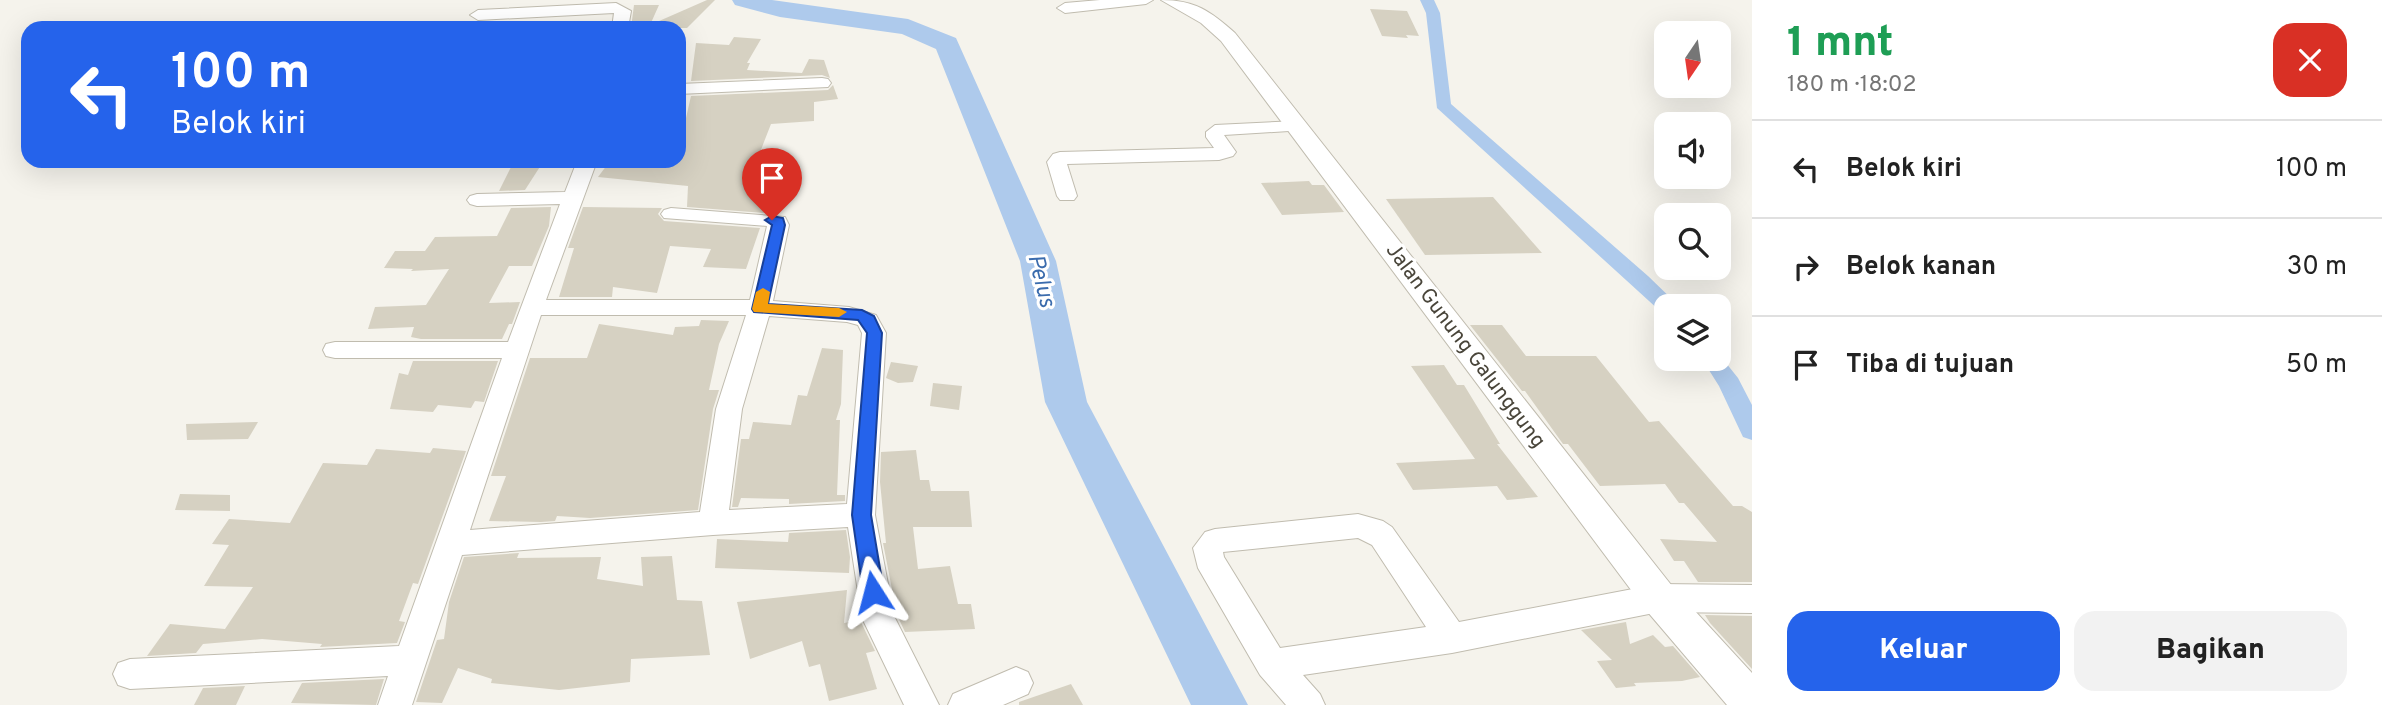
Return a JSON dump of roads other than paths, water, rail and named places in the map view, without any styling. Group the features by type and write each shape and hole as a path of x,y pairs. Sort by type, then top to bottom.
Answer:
{"street":[{"path":"1065,8 1146,0"},
{"name":"Jalan Gunung Galunggung","path":"1170,0 1208,19 1222,30 1298,125 1658,598 1752,703"},
{"path":"478,15 622,9 621,21"},
{"path":"553,21 561,10"},
{"path":"686,89 822,83"},
{"path":"1067,196 1056,162 1060,158 1219,154 1226,152 1215,137 1215,132 1222,129 1298,125"},
{"path":"395,705 532,307 584,168"},
{"path":"477,200 572,198"},
{"path":"671,214 778,221 760,309 729,409 713,523"},
{"path":"532,307 760,309 852,313 868,320 874,333 861,515 877,618 922,705"},
{"path":"335,350 519,350"},
{"path":"449,544 713,523 861,515"},
{"path":"1308,705 1272,664 1209,559 1208,548 1215,541 1358,526 1373,528 1382,536 1452,638"},
{"path":"1272,664 1452,638 1658,598 1752,599"},
{"path":"130,674 411,660"},
{"path":"965,705 1016,683"}],"waterway":[{"name":"Pelus","path":"744,0 780,10 908,27 947,44 1038,261 1066,402 1220,705"},
{"path":"1427,0 1433,13 1443,105 1655,294"},
{"path":"1721,371 1752,431"}]}
